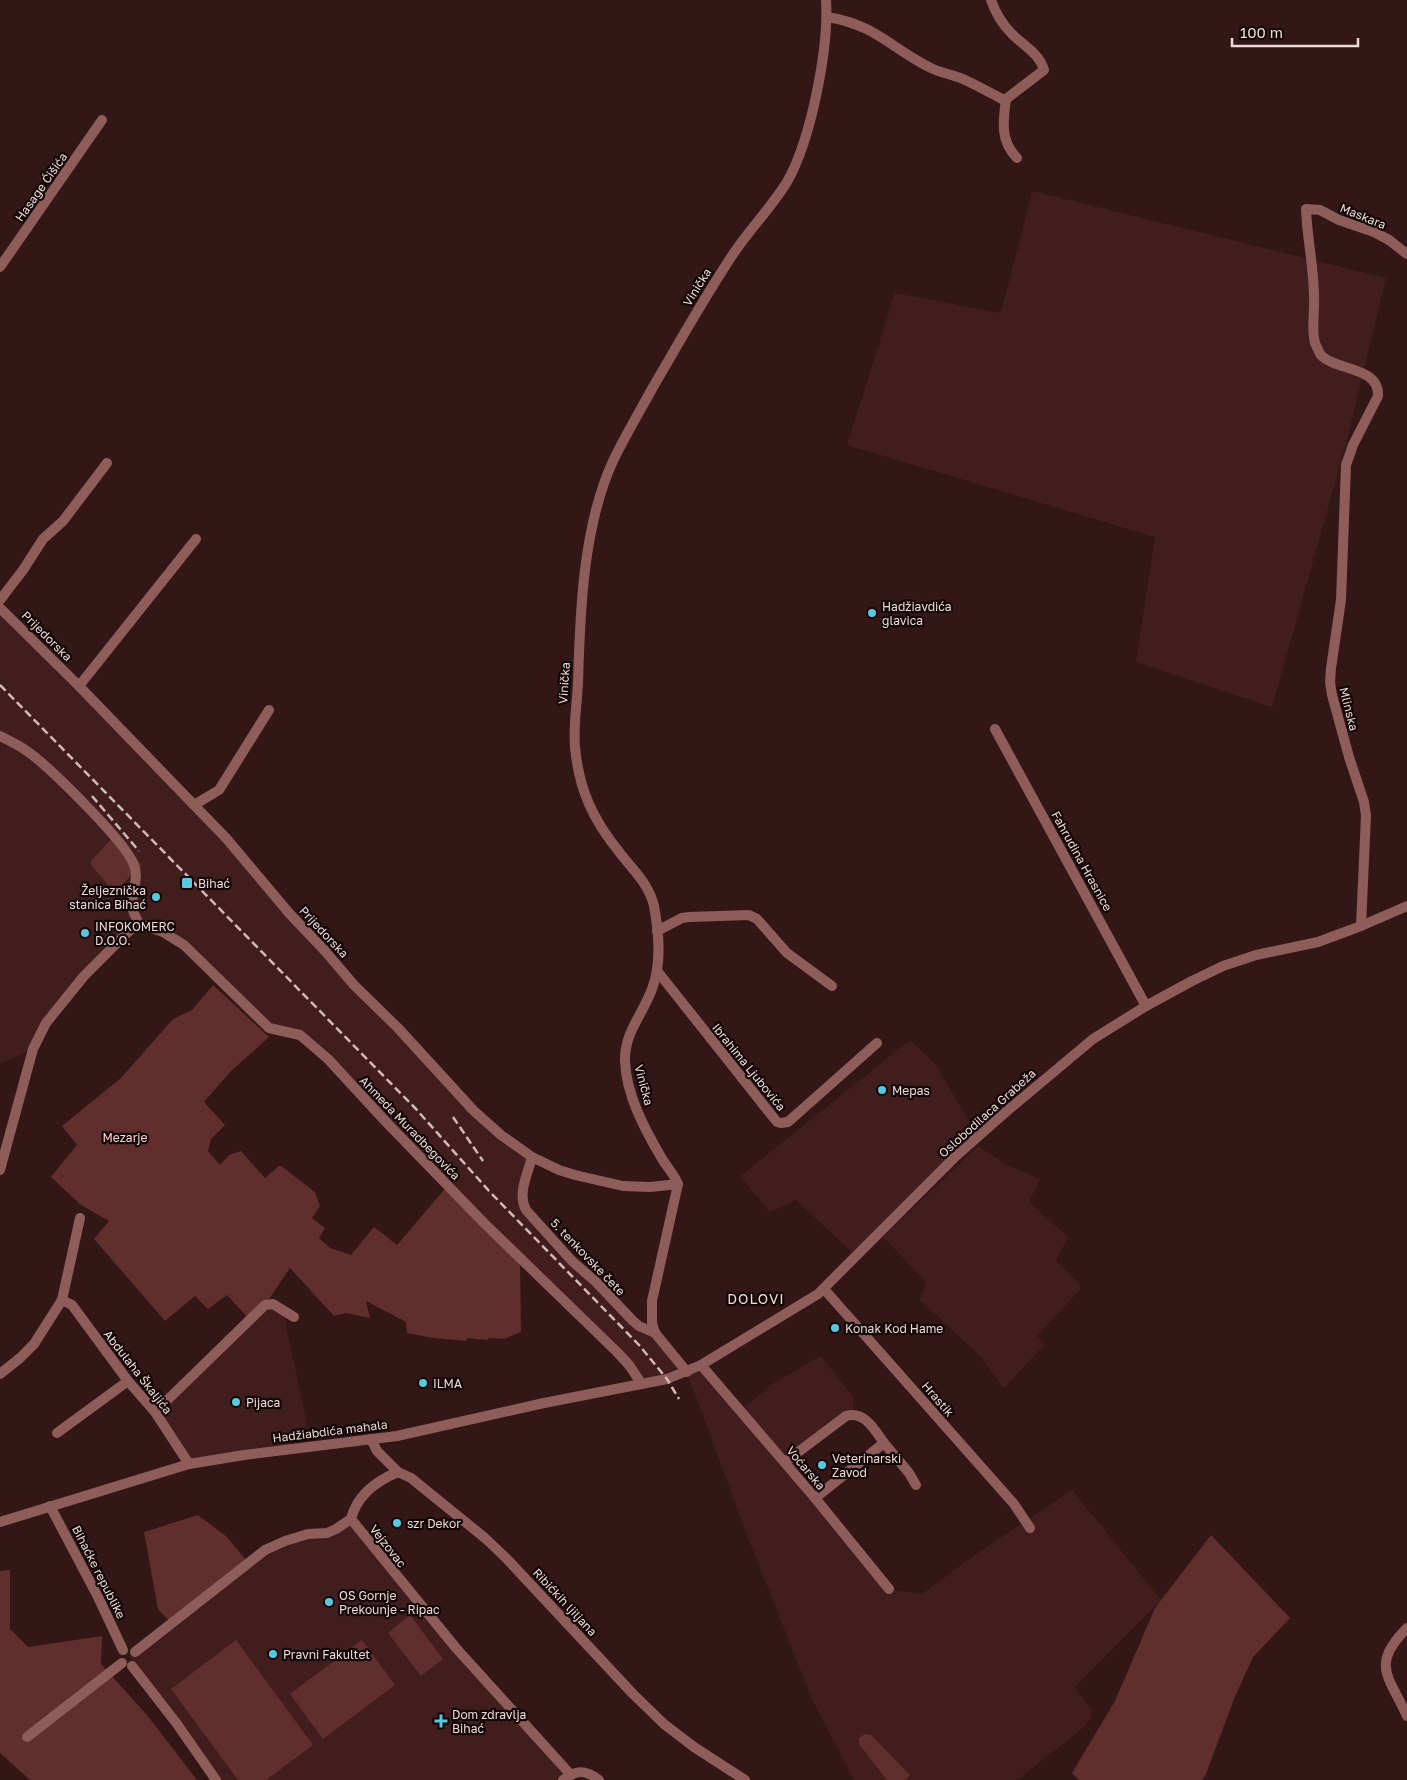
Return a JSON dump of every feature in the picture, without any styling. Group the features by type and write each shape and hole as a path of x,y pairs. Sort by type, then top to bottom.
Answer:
{"street":[{"name":"Vinička","path":"678,1184 663,1161 640,1118 629,1084 625,1063 626,1046 632,1027 652,992 658,972 657,931 654,904 650,892 594,816 584,793 576,761 574,728 582,607 594,521 600,495 613,462 690,322 728,261 747,234 773,203 800,153 817,89 827,16 826,0"},
{"path":"827,16 845,19 870,29 925,65 939,72 965,80 1002,99 1006,99 1044,70 1042,62 1002,22 991,0"},
{"path":"1006,99 1004,131 1006,143 1017,158"},
{"name":"Hasage Ćišića","path":"0,267 102,120"},
{"name":"Maskara","path":"1306,209 1320,210 1339,220 1374,232 1407,254"},
{"name":"Mlinska","path":"1306,209 1314,296 1316,344 1321,355 1333,362 1353,368 1374,381 1378,388 1378,396 1353,446 1346,465 1341,600 1330,668 1330,682 1337,713 1364,802 1366,815 1361,926"},
{"path":"0,600 23,570 43,539 62,521 107,464"},
{"path":"79,686 196,539"},
{"name":"Prijedorska","path":"0,608 79,686 226,838 289,913 326,951 354,985 398,1028 444,1079 501,1135 532,1156 558,1170 623,1186 650,1187 678,1184"},
{"path":"194,805 219,790 269,710"},
{"name":"Fahrudina Hrasnice","path":"995,729 1146,1006"},
{"path":"0,736 24,749 42,763 114,836 132,860 137,877 132,901 133,910 139,924 129,931 84,976 46,1023 33,1049 0,1170"},
{"name":"Oslobodilaca Grabeža","path":"667,1379 702,1365 824,1289 956,1156 1093,1039 1146,1006 1223,966 1256,956 1318,942 1407,906"},
{"path":"657,931 689,916 749,914 757,919 787,953 832,986"},
{"name":"Ahmeda Muradbegovića","path":"139,924 157,930 184,945 269,1028 300,1035 328,1059 492,1231 617,1352 629,1365 641,1384"},
{"name":"Ibrahima Ljubovića","path":"658,972 777,1122 788,1122 877,1043"},
{"name":"5. tenkovske čete","path":"532,1156 522,1193 523,1205 526,1210 572,1261 596,1282 633,1322 655,1333"},
{"path":"678,1184 652,1300 652,1324 655,1333 687,1372"},
{"path":"0,1374 34,1344 62,1300 80,1218"},
{"name":"Hrastik","path":"824,1289 1014,1504 1030,1528"},
{"name":"Abdulaha Škaljića","path":"62,1300 72,1305 128,1381 155,1412 189,1464"},
{"path":"155,1412 265,1305 273,1304 294,1317"},
{"name":"Voćarska","path":"702,1365 785,1462 889,1589"},
{"name":"Hadžiabdića mahala","path":"0,1522 189,1464 244,1455 397,1436 544,1403 667,1379"},
{"path":"56,1433 128,1381"},
{"path":"785,1462 846,1416 853,1414 866,1420 909,1473 916,1485"},
{"name":"Ribićkih ljiljana","path":"371,1440 377,1451 398,1472 412,1478 486,1538 545,1598 633,1694 664,1724 694,1747 745,1780"},
{"path":"815,1498 884,1443"},
{"path":"135,1652 265,1550 308,1534 327,1533 351,1519 353,1510 366,1491 388,1476 398,1472"},
{"name":"Bihaćke republike","path":"50,1506 124,1650"},
{"name":"Vejzovac","path":"351,1519 456,1648 567,1777"},
{"path":"1407,1628 1393,1644 1385,1661 1388,1677 1404,1703 1407,1716"},
{"path":"122,1664 120,1655 124,1650 131,1649 135,1652 137,1659 132,1666"},
{"path":"122,1664 132,1666 177,1724 216,1780"},
{"path":"27,1737 122,1664"},
{"path":"567,1777 576,1772 583,1772 589,1773 599,1780"}],"shaded area":[{"path":"1032,191 1386,278 1346,444 1272,707 1136,662 1155,537 847,445 895,293 1001,313"},
{"path":"0,608 79,686 444,1079 532,1157 523,1205 687,1372 641,1383 629,1365 300,1035 275,1030 184,945 139,924 84,976 33,1049 0,1064"},
{"path":"910,1040 936,1065 978,1137 857,1257 796,1200 770,1212 740,1176"},
{"path":"978,1146 1005,1164 1040,1179 1029,1202 1068,1237 1056,1261 1080,1284 1080,1290 1037,1336 1045,1344 1004,1388 978,1354 920,1300 926,1282 883,1237"},
{"path":"265,1305 285,1311 286,1326 308,1428 290,1431 291,1449 189,1464 155,1412"},
{"path":"821,1356 853,1397 853,1414 785,1463 889,1589 922,1594 972,1557 1072,1490 1161,1600 1075,1687 1091,1709 1091,1718 1084,1727 1017,1780 854,1780 812,1699 747,1535 687,1372 701,1365 742,1410 772,1384"},
{"path":"351,1519 571,1775 563,1780 216,1780 129,1657 265,1550"}],"green space":[{"path":"114,836 142,865 114,892 91,865 91,861"},
{"name":"Mezarje","path":"213,985 269,1037 231,1071 204,1102 225,1125 211,1139 208,1151 220,1165 229,1155 241,1151 265,1178 280,1165 315,1192 320,1206 312,1218 325,1228 319,1238 330,1248 351,1255 374,1227 397,1245 448,1185 520,1259 521,1332 504,1339 467,1338 466,1341 407,1333 406,1322 366,1301 370,1318 346,1313 334,1316 290,1268 265,1305 250,1320 227,1295 208,1309 195,1296 165,1321 94,1239 109,1221 81,1205 51,1177 77,1145 62,1126 121,1078 173,1019 192,1010"},
{"path":"198,1515 227,1537 250,1565 171,1623 158,1609 144,1532"},
{"path":"1211,1535 1290,1618 1253,1657 1234,1699 1206,1774 1202,1780 1079,1780 1072,1773 1115,1701 1155,1608"},
{"path":"10,1570 10,1629 28,1647 102,1636 101,1664 147,1715 197,1780 30,1780 0,1753 0,1571"},
{"path":"410,1615 443,1659 421,1676 388,1633"},
{"path":"236,1640 313,1745 266,1780 238,1780 171,1689"},
{"path":"362,1640 395,1685 323,1739 290,1694"},
{"path":"865,1734 871,1735 910,1775 905,1780 887,1780 859,1744 859,1738"}],"railway":[{"path":"0,685 416,1109 489,1191 639,1345 667,1379 679,1399"},
{"path":"92,796 139,851"},
{"path":"453,1117 483,1161"}],"place":[{"name":"Hadžiavdića glavica","path":"872,613"},
{"name":"Bihać","path":"187,883"},
{"name":"Željeznička stanica Bihać","path":"156,897"},
{"name":"INFOKOMERC D.O.O.","path":"85,933"},
{"name":"Mepas","path":"882,1090"},
{"name":"Konak Kod Hame","path":"835,1328"},
{"name":"ILMA","path":"423,1383"},
{"name":"Pijaca","path":"236,1402"},
{"name":"Veterinarski Zavod","path":"822,1465"},
{"name":"szr Dekor","path":"397,1523"},
{"name":"OS Gornje Prekounje - Ripac","path":"329,1602"},
{"name":"Pravni Fakultet","path":"273,1654"},
{"name":"Dom zdravlja Bihać","path":"441,1721"}],"district":[{"name":"DOLOVI","path":"756,1298"}]}
